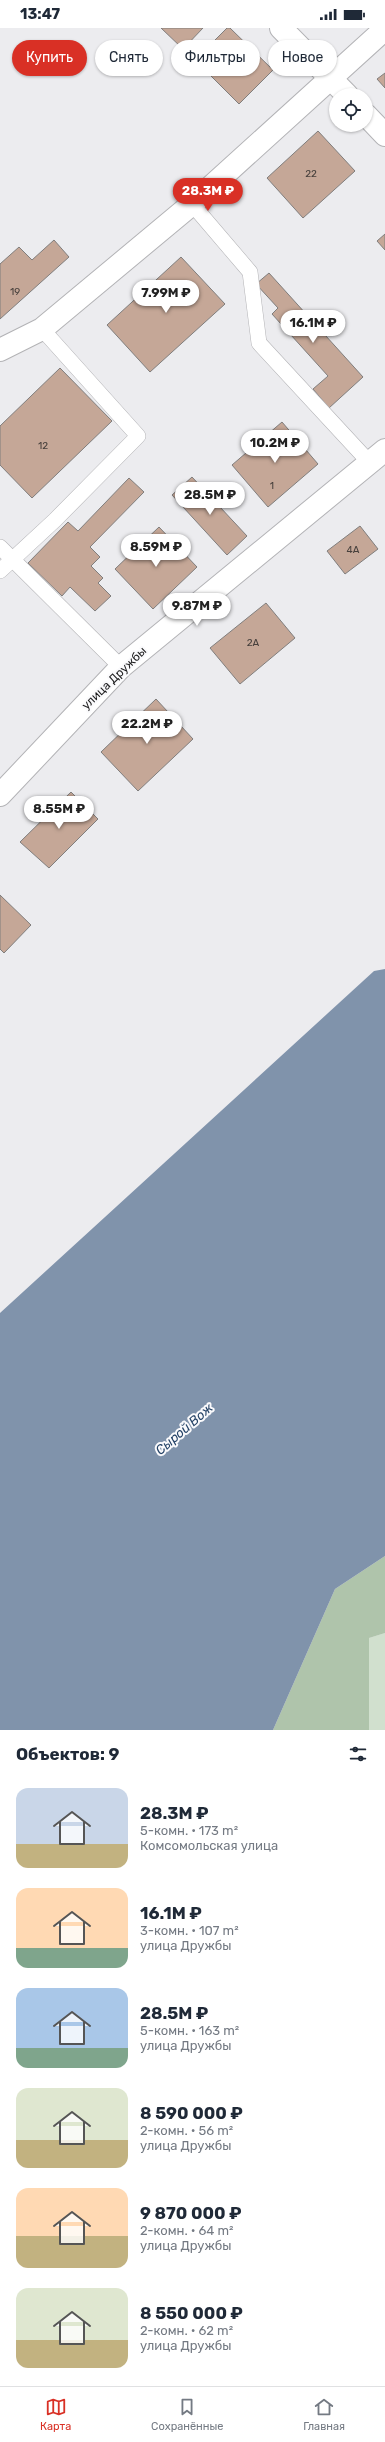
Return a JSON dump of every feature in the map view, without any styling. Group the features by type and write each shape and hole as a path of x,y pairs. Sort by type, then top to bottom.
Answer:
{"street":[{"path":"281,28 340,88"},
{"path":"0,350 42,329 192,204 385,29"},
{"path":"373,122 385,135"},
{"name":"улица Дружбы","path":"0,794 122,667 377,456"}],"lane":[{"path":"192,204 250,272 259,343 377,456"},
{"path":"0,571 55,520 138,436 42,329"},
{"path":"0,547 122,667"}],"green space":[{"path":"385,1556 385,1633 369,1638 369,1730 273,1730 335,1589"},
{"path":"385,1633 385,1730 369,1730 369,1638"}],"water":[{"name":"Сырой Вож","path":"385,969 385,1556 335,1589 273,1730 0,1730 0,1313 374,971"}],"building":[{"path":"161,28 203,28 192,40 174,40"},
{"path":"227,28 230,28 242,40 215,40"},
{"path":"260,57 268,65 268,75 239,104 211,76 260,76"},
{"path":"385,73 385,88 377,79"},
{"path":"318,131 355,171 303,218 267,178"},
{"path":"385,234 385,250 377,241"},
{"path":"54,240 69,257 0,319 0,264 19,247 32,260"},
{"path":"181,257 225,304 150,372 107,325"},
{"path":"269,273 363,377 329,408 313,389 328,376 272,314 278,308 256,284"},
{"path":"60,368 112,421 32,498 0,465 0,426"},
{"path":"282,422 318,464 268,507 232,465"},
{"path":"192,477 247,536 227,555 172,495"},
{"path":"129,478 144,492 90,547 100,557 91,566 103,578 98,583 111,596 95,611 70,587 62,596 28,563 68,522 78,531"},
{"path":"360,526 378,549 345,574 327,551"},
{"path":"159,527 197,567 153,609 115,569"},
{"path":"266,603 295,638 240,684 210,648"},
{"path":"156,699 193,739 138,791 101,752"},
{"path":"71,792 98,819 49,868 20,842"},
{"path":"0,895 31,925 4,953 0,949"}]}
